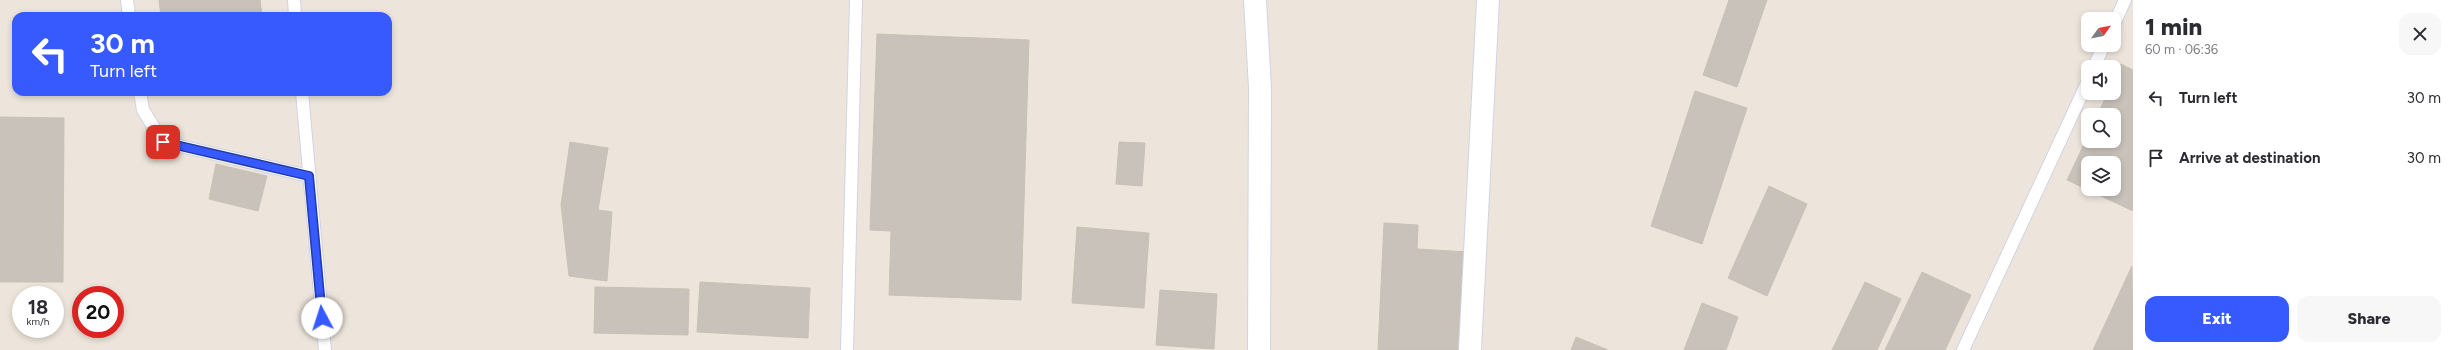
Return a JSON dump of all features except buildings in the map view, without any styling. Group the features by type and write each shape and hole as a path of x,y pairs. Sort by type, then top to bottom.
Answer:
{"street":[{"path":"1255,0 1260,88 1259,350"},
{"path":"1470,350 1488,0"}],"lane":[{"path":"126,0 128,12"},
{"path":"294,0 295,12"},
{"path":"847,350 856,0"},
{"path":"2120,12 2125,0"},
{"path":"141,96 143,110 163,142 309,176"},
{"path":"302,96 325,350"},
{"path":"1963,350 2081,96"}],"route":[{"path":"163,142 309,176 322,318"}]}
